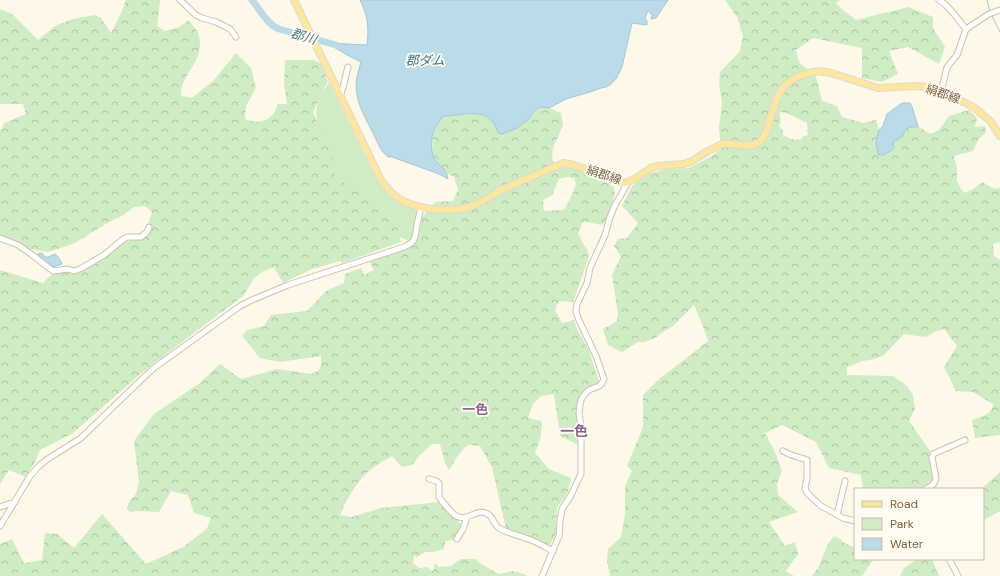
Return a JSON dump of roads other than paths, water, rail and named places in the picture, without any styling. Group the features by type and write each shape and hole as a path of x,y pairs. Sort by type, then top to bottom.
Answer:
{"main road":[{"name":"絹郡線","path":"294,0 380,180 398,198 420,207 462,209 473,206 499,191 564,163 574,165 624,183 634,180 651,168 657,166 688,162 722,144 748,146 756,144 765,135 776,100 782,89 789,82 799,76 823,71 878,88 908,86 928,87 964,101 975,108 991,122 1000,136"}],"street":[{"path":"180,0 196,15 230,29 236,37"},
{"path":"939,0 953,12 966,29"},
{"path":"941,92 947,67 957,55 966,29 991,13 1000,10"},
{"path":"340,96 348,67"},
{"path":"542,576 554,551 559,536 562,509 570,497 581,474 579,414 581,400 589,390 599,386 604,379 596,356 578,318 576,311 577,304 587,283 590,268 605,235 610,217 628,182"},
{"path":"0,526 30,476 38,467 46,460 81,438 154,368 240,306 252,300 288,285 404,247 411,243 414,240 416,232 420,207"},
{"path":"0,238 18,245 53,271 68,269 74,271 104,255 127,237 141,237 147,232 149,226"},
{"path":"928,488 933,486 936,478 932,457 933,454 964,440"},
{"path":"783,451 807,460 807,478 805,488 807,493 821,506 843,518 854,522"},
{"path":"429,479 438,483 440,499 456,517 462,518 474,514 485,513 492,518 498,528 529,539 554,551"},
{"path":"837,515 845,481"},
{"path":"0,507 15,502"},
{"path":"457,539 463,529 467,517"},
{"path":"950,560 958,576"}],"water":[{"name":"郡ダム","path":"360,0 668,0 656,18 651,19 652,15 648,11 645,18 647,25 632,23 622,67 616,79 606,87 566,99 549,108 540,107 535,110 528,120 517,128 502,134 498,133 494,124 489,118 483,115 468,114 443,116 433,133 432,147 434,158 445,171 448,179 439,174 392,157 388,157 385,154 363,113 358,99 356,85 361,62 327,43 367,45 367,22 365,11"},
{"path":"902,103 910,103 918,126 906,129 902,137 894,141 894,147 890,152 884,155 878,155 876,142 879,130 883,126 887,114"},
{"path":"42,253 45,257 55,254 62,264 52,267 38,256 38,254"}],"waterway":[{"name":"郡川","path":"252,0 267,20 275,27 336,45"},
{"path":"987,0 990,11"},
{"path":"992,16 1000,32"}],"district":[{"name":"一色","path":"475,409"},
{"name":"一色","path":"574,431"}]}
